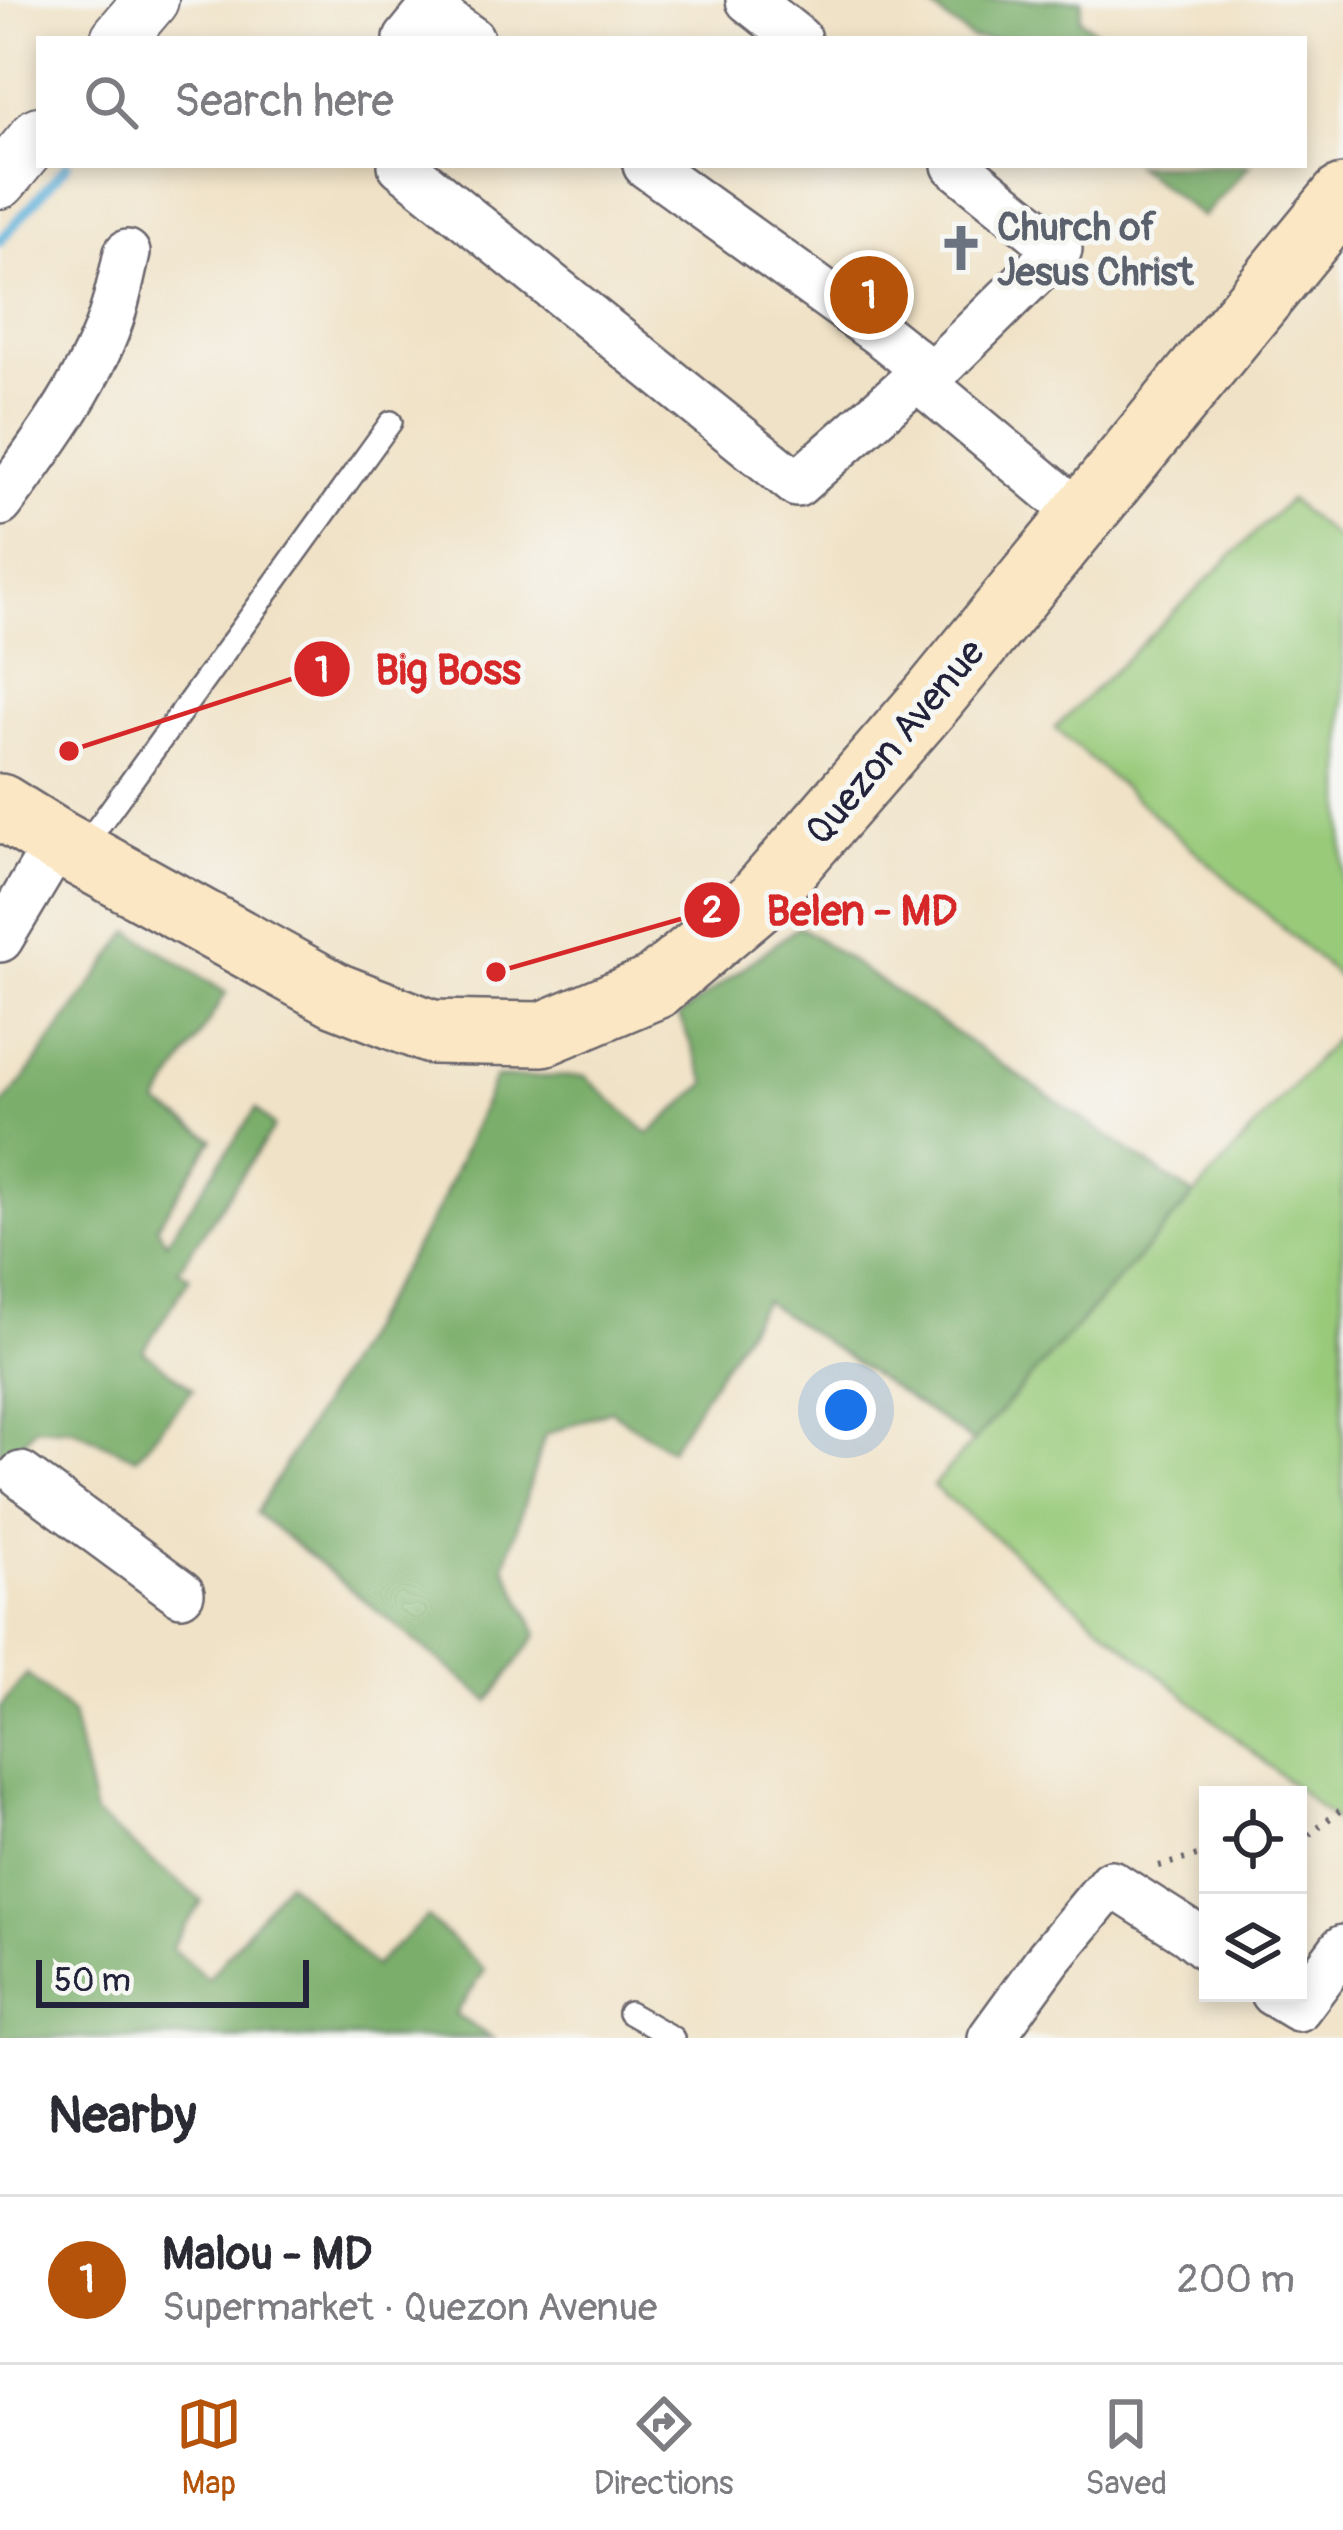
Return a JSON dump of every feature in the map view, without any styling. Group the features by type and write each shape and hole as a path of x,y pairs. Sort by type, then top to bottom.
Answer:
{"main road":[{"name":"Quezon Avenue","path":"0,806 336,994 430,1032 543,1034 655,987 757,901 932,699 1343,197"}],"street":[{"path":"121,36 151,0"},
{"path":"749,0 794,36"},
{"path":"426,16 465,36"},
{"path":"0,181 36,138"},
{"path":"405,168 797,484 924,377 1059,249 959,168"},
{"path":"650,168 882,335 1081,515"},
{"path":"0,503 90,366 113,312 127,253"},
{"path":"0,939 68,848"},
{"path":"7,1478 181,1593"},
{"path":"991,2038 1111,1883 1199,1942"},
{"path":"1307,1996 1343,1948"}],"lane":[{"path":"68,848 392,422"},
{"path":"628,2013 673,2038"}],"path":[{"path":"1307,1836 1343,1808"}],"green space":[{"path":"922,0 1082,0 1080,19 1102,36 968,36"},
{"path":"1139,168 1247,168 1202,217"},
{"path":"1289,500 1343,544 1343,981 1055,728"},
{"path":"799,926 1194,1195 973,1442 764,1301 670,1450 610,1410 545,1435 505,1566 538,1634 489,1701 256,1513 439,1207 495,1078 585,1076 649,1134 707,1083 679,1016"},
{"path":"130,931 226,993 158,1104 213,1139 157,1226 166,1242 256,1109 274,1127 178,1270 190,1277 143,1351 193,1389 136,1458 73,1429 35,1427 0,1472 0,1107"},
{"path":"1343,1030 1343,1827 1307,1797 1307,1786 1294,1786 933,1486"},
{"path":"27,1674 72,1714 95,1815 202,1901 171,1948 208,1979 287,1881 374,1966 427,1917 485,1970 455,2015 492,2038 0,2038 0,1707"}],"waterway":[{"path":"0,241 64,168"}],"place":[{"name":"Church of Jesus Christ","path":"961,248"},
{"name":"Malou - MD","path":"869,295"},
{"name":"Big Boss","path":"69,751"},
{"name":"Belen - MD","path":"496,972"}]}
